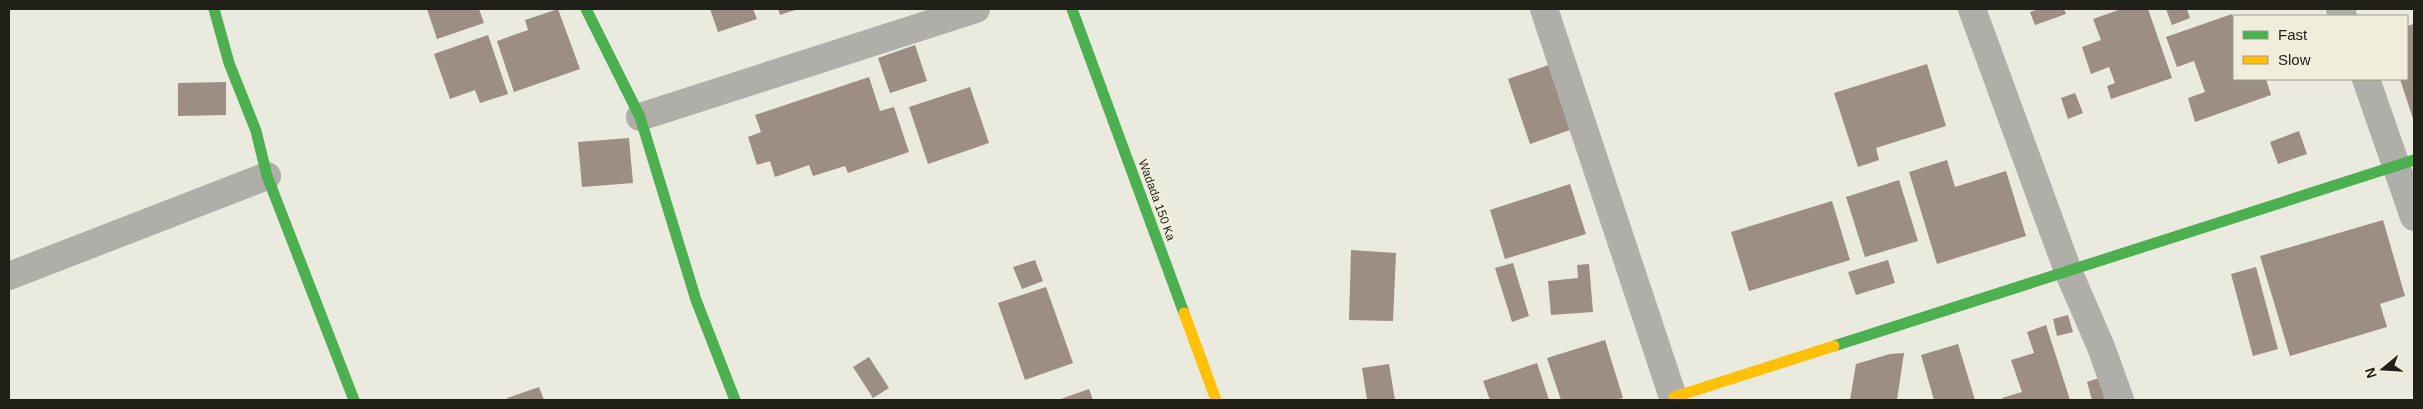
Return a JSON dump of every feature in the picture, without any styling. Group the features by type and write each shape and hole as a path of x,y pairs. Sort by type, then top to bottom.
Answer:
{"street":[{"path":"214,9 229,64 256,131 267,176 354,400"},
{"path":"586,9 640,117 696,300 735,400"},
{"path":"640,117 976,9"},
{"name":"Wadada 150 Ka","path":"1072,9 1216,400"},
{"path":"1544,9 1674,398 2406,162"},
{"path":"1972,9 2068,271 2101,347 2120,400"},
{"path":"2366,80 2406,162 2414,217"},
{"path":"9,276 267,176"}],"building":[{"path":"427,9 479,9 484,23 437,39"},
{"path":"558,9 580,69 514,92 497,41 528,30 525,20"},
{"path":"710,9 753,9 757,19 718,32"},
{"path":"778,9 798,9 780,15"},
{"path":"2039,9 2064,9 2066,14 2035,25 2030,12"},
{"path":"2121,9 2148,9 2172,78 2111,99 2107,86 2115,83 2109,67 2091,74 2082,47 2101,40 2093,19"},
{"path":"2166,9 2187,9 2190,18 2172,25"},
{"path":"2232,14 2233,80 2266,80 2271,95 2195,122 2188,98 2205,92 2194,61 2177,67 2166,37"},
{"path":"2414,24 2414,122 2400,80 2408,80 2408,26"},
{"path":"488,35 508,94 480,103 475,90 450,99 434,54"},
{"path":"915,45 927,81 890,93 878,58"},
{"path":"1927,64 1946,126 1876,148 1879,160 1858,167 1834,93"},
{"path":"1549,65 1570,130 1530,144 1508,79"},
{"path":"869,77 880,111 894,107 909,152 848,173 845,166 813,176 809,165 775,177 770,161 757,165 748,137 761,132 755,115"},
{"path":"226,82 226,115 178,116 178,83"},
{"path":"970,87 989,143 928,164 909,107"},
{"path":"2075,93 2083,113 2068,119 2061,98"},
{"path":"2299,131 2307,154 2278,164 2270,142"},
{"path":"629,138 633,183 582,187 578,142"},
{"path":"1947,160 1955,187 2006,171 2026,236 1937,264 1909,172"},
{"path":"1899,180 1918,241 1865,257 1846,197"},
{"path":"1570,184 1586,234 1505,259 1490,210"},
{"path":"1832,201 1850,260 1749,291 1731,232"},
{"path":"2383,220 2405,296 2380,304 2387,327 2290,356 2260,256"},
{"path":"1351,250 1396,253 1393,321 1349,320"},
{"path":"1035,260 1043,281 1022,289 1013,267"},
{"path":"1888,260 1895,283 1856,295 1848,272"},
{"path":"1513,263 1529,316 1512,322 1495,268"},
{"path":"1589,264 1593,312 1551,315 1548,281 1578,278 1577,265"},
{"path":"2256,267 2278,349 2253,356 2231,274"},
{"path":"1046,287 1073,363 1025,380 998,303"},
{"path":"2068,315 2073,332 2057,336 2053,319"},
{"path":"2046,325 2070,400 2003,400 2002,398 2022,392 2011,360 2034,353 2027,332"},
{"path":"1605,340 1623,398 1615,400 1561,400 1547,358"},
{"path":"1958,344 1975,400 1934,400 1921,355"},
{"path":"1904,353 1897,400 1850,400 1856,364 1890,354"},
{"path":"869,357 889,388 873,398 853,367"},
{"path":"1537,363 1549,400 1490,400 1483,381"},
{"path":"1389,364 1395,400 1367,400 1362,368"},
{"path":"2102,377 2109,400 2092,400 2087,382"},
{"path":"539,387 544,400 507,400 507,398"},
{"path":"1089,389 1093,400 1058,400"}],"traffic: fast":[{"path":"214,9 229,63 256,131 267,176 354,400"},
{"path":"586,9 640,117 696,300 735,400"},
{"path":"1072,9 1184,313"},
{"path":"1834,346 2414,160"}],"traffic: slow":[{"path":"1184,313 1216,400"},
{"path":"1674,397 1834,346"}]}
